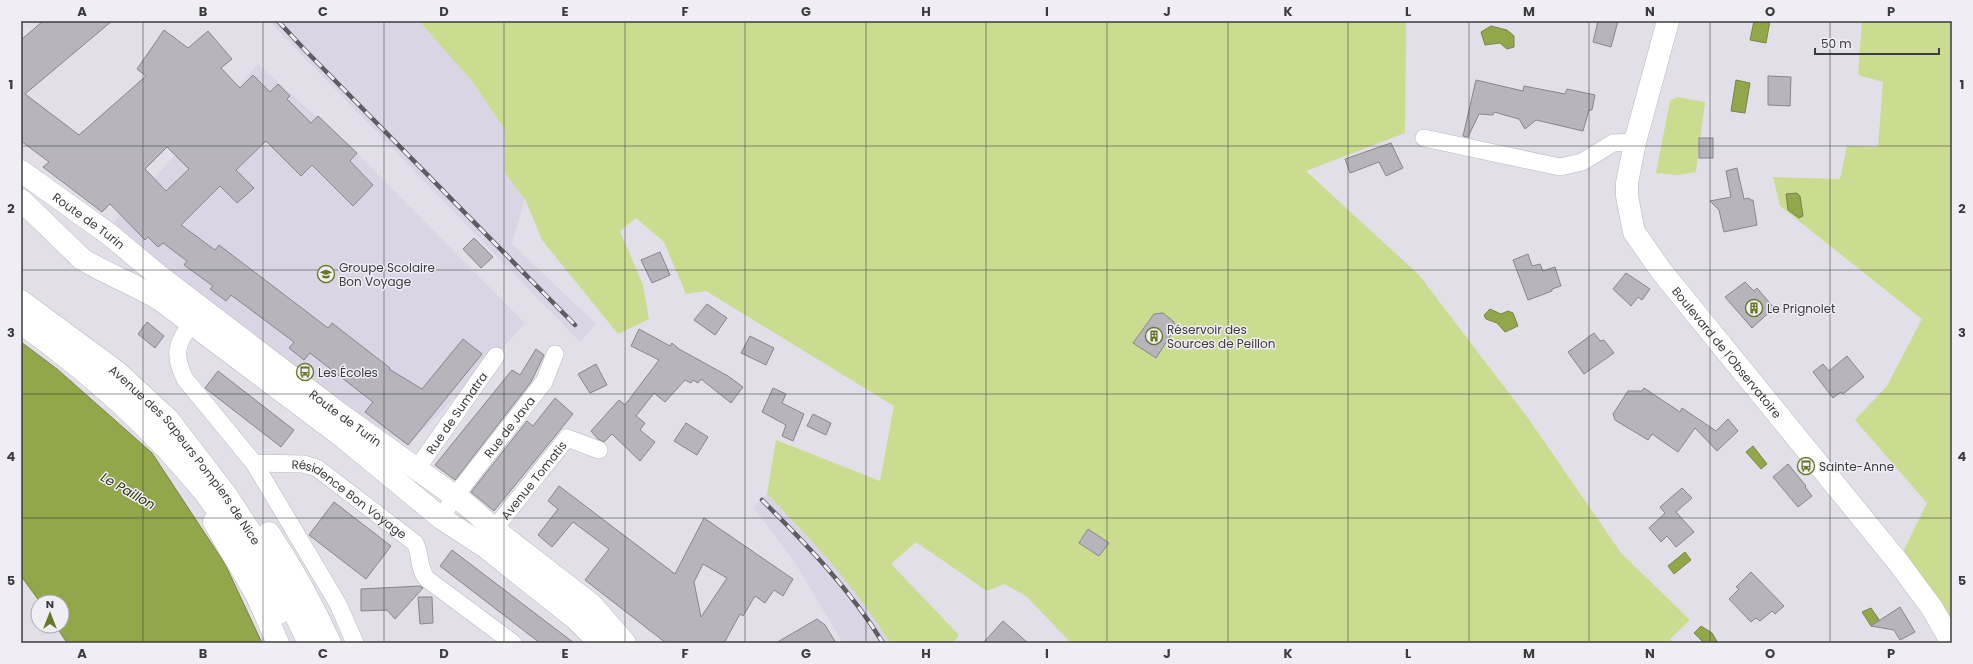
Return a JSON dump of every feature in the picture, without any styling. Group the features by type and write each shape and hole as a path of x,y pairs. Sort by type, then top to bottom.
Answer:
{"main road":[{"name":"Boulevard de l'Observatoire","path":"1668,21 1635,142 1627,183 1627,196 1634,232 1662,272 1898,562 1932,608 1952,643"},
{"name":"Route de Turin","path":"21,171 127,248 158,275 416,470 455,496 494,529 592,605 626,643"},
{"name":"Route de Turin","path":"21,200 63,243 82,260 144,289 192,323 344,438 441,518 484,546 577,620 596,642"},
{"path":"63,243 86,235 88,229 88,219"},
{"path":"112,274 115,257 127,248"},
{"name":"Avenue des Sapeurs Pompiers de Nice","path":"21,301 117,372 168,419 228,496 268,558 309,643"},
{"name":"Avenue des Sapeurs Pompiers de Nice","path":"21,323 102,385 179,462 204,492 228,525 255,568 293,643"},
{"path":"168,419 236,487 282,552 318,617 330,643"},
{"path":"179,462 256,594 278,643"}],"street":[{"path":"1424,138 1560,167 1582,162 1613,143 1635,142"},
{"path":"192,323 181,337 177,356 185,379 254,463 338,604 356,643"},
{"name":"Rue de Java","path":"441,518 455,496 544,382 556,354"},
{"name":"Rue de Sumatra","path":"416,470 496,356"},
{"name":"Avenue Tomatis","path":"494,529 567,438 599,450"},
{"name":"Résidence Bon Voyage","path":"254,463 303,464 317,468 414,542 417,548 422,573 427,579 513,643"}],"shaded area":[{"path":"269,21 419,21 472,81 505,130 506,173 525,199 512,244 596,324 580,342"},
{"path":"419,21 1406,21 1405,133 1306,171 1419,275 1528,418 1621,553 1690,620 1670,639 1673,643 1071,643 1026,596 1004,584 987,591 916,542 891,564 959,635 953,643 890,643 863,602 848,583 767,494 776,440 880,481 894,406 706,291 686,294 664,242 636,218 620,231 643,285 649,319 618,334 542,240 525,199 505,173 505,130 472,81"},
{"path":"1862,21 1952,21 1952,643 1898,562 1927,503 1855,420 1887,386 1922,319 1780,206 1773,177 1840,179 1847,146 1878,147 1883,82 1858,75"},
{"name":"Groupe Scolaire Bon Voyage","path":"258,64 357,153 525,323 496,356 408,445 360,416 111,225"},
{"path":"1677,97 1705,102 1696,172 1678,175 1656,173 1670,101"},
{"path":"767,494 817,544 870,610 890,643 843,643 794,561 753,507"}],"water":[{"path":"1754,21 1770,21 1766,43 1750,40"},
{"path":"1491,26 1507,30 1514,36 1514,47 1507,49 1500,43 1485,45 1481,32"},
{"path":"1736,80 1750,83 1745,113 1731,111"},
{"path":"1797,193 1800,196 1803,216 1799,218 1788,210 1786,194"},
{"path":"1490,309 1501,314 1508,311 1513,313 1518,326 1505,332 1497,323 1486,319 1484,315"},
{"name":"Le Paillon","path":"21,342 57,369 152,453 225,564 262,643 67,643 61,634 70,634 70,594 34,594 21,576"},
{"path":"1753,446 1767,464 1761,469 1746,452"},
{"path":"1685,552 1691,560 1674,574 1668,566"},
{"path":"1871,608 1880,621 1880,624 1871,626 1862,612"},
{"path":"1701,626 1712,633 1718,643 1704,643 1694,633"}],"building":[{"path":"43,21 112,21 25,94 79,135 146,76 137,69 164,30 188,48 208,31 232,59 221,68 240,88 253,75 270,92 278,84 290,96 287,99 311,123 318,116 357,153 350,161 373,185 353,206 312,165 301,176 266,141 236,170 254,188 237,203 220,186 181,225 215,250 219,245 328,328 332,323 390,368 389,369 422,389 463,339 482,354 408,445 365,412 373,402 310,353 304,360 289,348 294,342 231,295 226,301 210,289 213,286 184,265 187,261 163,243 158,247 148,237 145,240 110,204 102,212 43,167 49,162 21,141 21,40","holes":["167,147 189,169 166,191 145,169"]},
{"path":"1598,21 1618,21 1611,47 1593,42"},
{"path":"1768,76 1791,77 1790,106 1768,105"},
{"path":"1476,80 1523,91 1524,86 1565,94 1567,89 1595,95 1592,110 1589,110 1583,131 1536,120 1525,129 1519,119 1494,112 1493,115 1479,114 1468,137 1466,137 1463,136"},
{"path":"1699,138 1713,138 1713,158 1699,158"},
{"path":"1391,143 1403,168 1386,176 1379,162 1350,173 1345,159"},
{"path":"1737,168 1744,199 1749,198 1750,200 1753,200 1757,225 1724,232 1719,210 1710,201 1731,197 1726,171"},
{"path":"474,238 493,257 481,268 463,249"},
{"path":"660,252 670,275 652,283 641,260"},
{"path":"1528,254 1532,266 1540,264 1543,271 1555,267 1561,286 1528,300 1513,260"},
{"path":"1626,273 1650,289 1642,300 1638,297 1631,306 1613,289"},
{"name":"Le Prignolet","path":"1745,282 1754,291 1757,288 1774,308 1752,328 1725,297"},
{"path":"707,304 727,318 715,335 694,320"},
{"name":"Réservoir des Sources de Peillon","path":"1163,313 1174,322 1174,330 1156,358 1133,343 1154,314"},
{"path":"147,322 164,336 155,348 138,334"},
{"path":"639,329 670,346 672,343 679,349 728,376 743,387 731,403 701,379 698,383 693,380 691,383 685,380 665,402 654,393 636,416 645,423 640,430 655,442 640,461 612,434 604,442 598,439 591,431 619,400 625,405 659,360 631,346"},
{"path":"1594,333 1600,341 1604,340 1614,353 1584,374 1568,352"},
{"path":"750,336 774,348 766,365 741,353"},
{"path":"536,349 544,355 531,382 455,480 435,465 512,370 520,375"},
{"path":"1847,356 1864,377 1843,394 1841,392 1833,398 1813,372 1823,364 1829,371"},
{"path":"596,364 607,385 590,393 578,374"},
{"path":"218,371 294,430 281,447 205,388"},
{"path":"773,388 786,394 782,403 804,414 793,441 782,436 786,425 762,412"},
{"path":"1644,388 1680,412 1682,408 1716,431 1728,419 1738,431 1717,451 1695,428 1678,452 1652,434 1648,440 1615,420 1613,414 1628,391 1642,391"},
{"path":"555,398 573,414 494,511 471,492 527,421 533,426"},
{"path":"813,414 831,423 826,435 807,426"},
{"path":"686,423 708,437 697,455 674,441"},
{"path":"1788,464 1812,496 1798,507 1773,477"},
{"path":"559,486 675,574 704,518 793,579 783,596 774,590 765,603 755,596 743,616 740,614 724,643 666,643 585,580 609,549 573,522 552,547 538,535 558,509 548,501","holes":["703,564 727,578 701,617 694,582"]},
{"path":"1682,488 1692,498 1676,512 1694,532 1676,547 1667,536 1661,542 1649,528 1665,513 1660,507"},
{"path":"334,502 391,546 366,579 309,535"},
{"path":"1088,529 1109,543 1099,556 1079,543"},
{"path":"452,550 574,643 540,643 440,566"},
{"path":"1751,572 1784,606 1775,614 1772,611 1760,621 1756,618 1751,622 1729,599 1739,589 1736,587"},
{"path":"420,586 423,588 395,619 387,610 361,611 361,589"},
{"path":"418,597 432,597 433,623 420,624"},
{"path":"1900,607 1915,632 1900,640 1894,630 1871,626"},
{"path":"817,619 825,625 836,643 776,643"},
{"path":"1003,621 1028,643 983,643"}],"railway":[{"path":"278,21 575,325"},
{"path":"762,500 827,568 856,604 883,643"}],"place":[{"name":"Groupe Scolaire Bon Voyage","path":"326,274"},
{"name":"Le Prignolet","path":"1754,308"},
{"name":"Réservoir des Sources de Peillon","path":"1154,336"},
{"name":"Les Écoles","path":"305,372"},
{"name":"Sainte-Anne","path":"1806,466"}]}
